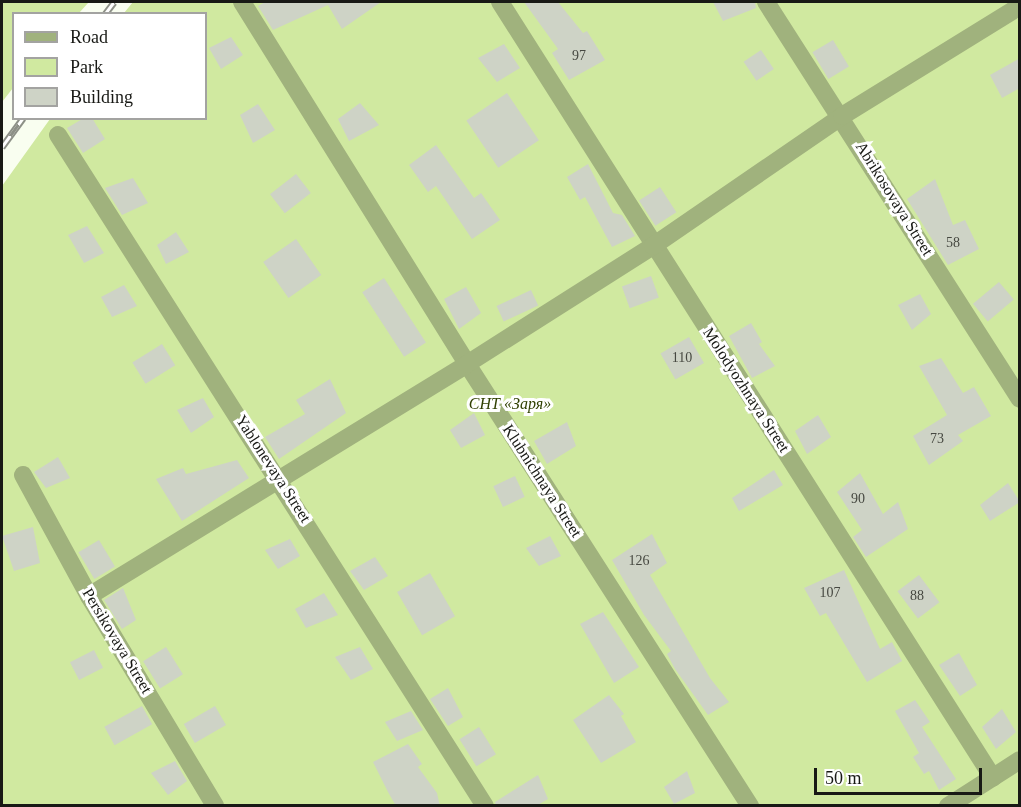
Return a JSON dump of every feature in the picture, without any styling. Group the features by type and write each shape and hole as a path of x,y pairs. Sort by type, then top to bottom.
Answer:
{"street":[{"name":"Klubnichnaya Street","path":"242,2 467,364 750,806"},
{"name":"Molodyozhnaya Street","path":"500,2 993,778"},
{"name":"Abrikosovaya Street","path":"766,2 842,116 1020,399"},
{"path":"89,596 467,364 653,246 842,116 1020,6"},
{"name":"Yablonevaya Street","path":"58,135 279,478 485,806"},
{"name":"Persikovaya Street","path":"23,475 89,596 215,806"},
{"path":"956,803 1020,760"}],"green space":[{"path":"2,2 89,2 80,12 12,12 12,89 2,102"},
{"name":"СНТ «Заря»","path":"133,2 1019,2 1019,805 2,806 2,186 49,120 207,120 207,12 125,12"}],"building":[{"path":"265,2 381,2 342,29 328,5 273,30 258,6"},
{"path":"524,2 558,2 583,33 587,31 605,60 569,80 552,53 558,49"},
{"path":"713,2 755,2 756,8 723,21"},
{"path":"231,37 243,55 221,69 209,48"},
{"path":"833,40 849,67 828,79 812,52"},
{"path":"504,44 520,68 497,82 478,58"},
{"path":"761,50 774,69 756,81 744,62"},
{"path":"1020,58 1020,88 1002,98 990,75"},
{"path":"507,93 539,140 498,168 466,120"},
{"path":"360,103 379,125 349,141 338,119"},
{"path":"258,104 275,130 253,143 240,115"},
{"path":"81,120 93,120 105,139 83,153 67,128"},
{"path":"436,145 474,198 481,193 500,220 472,239 436,186 428,192 409,165"},
{"path":"588,164 613,213 622,215 635,236 612,247 585,197 580,200 567,177"},
{"path":"296,174 311,193 285,213 270,194"},
{"path":"133,178 148,203 122,215 105,188"},
{"path":"935,179 953,225 965,220 979,249 948,265 907,199"},
{"path":"660,187 676,212 655,226 639,201"},
{"path":"87,226 104,253 84,263 68,235"},
{"path":"176,232 189,252 166,264 157,245"},
{"path":"296,239 321,275 288,298 263,262"},
{"path":"651,276 659,298 630,308 622,287"},
{"path":"384,278 426,343 404,357 362,292"},
{"path":"999,282 1014,300 988,321 973,304"},
{"path":"124,285 137,306 112,317 101,297"},
{"path":"466,287 481,313 459,329 444,299"},
{"path":"531,290 538,305 504,321 497,306"},
{"path":"920,294 931,314 912,330 898,305"},
{"path":"751,323 762,342 759,344 775,366 752,378 729,336"},
{"path":"689,337 704,363 675,379 660,354"},
{"path":"162,344 175,365 146,384 132,363"},
{"path":"941,358 963,393 974,387 991,416 958,435 963,441 929,465 913,436 947,415 919,366"},
{"path":"330,379 346,413 279,459 265,437 305,414 296,400"},
{"path":"203,398 214,417 191,433 177,410"},
{"path":"474,413 485,435 461,448 450,430"},
{"path":"818,415 831,437 807,454 795,431"},
{"path":"567,422 576,446 547,464 534,441"},
{"path":"58,457 70,478 46,488 34,472"},
{"path":"237,460 249,478 182,521 156,479 183,468 186,474"},
{"path":"774,470 783,485 739,511 732,498"},
{"path":"860,473 883,514 898,502 908,529 866,557 853,537 862,530 837,492"},
{"path":"515,476 525,497 503,507 493,486"},
{"path":"1008,483 1020,502 990,521 980,505"},
{"path":"33,527 40,563 14,571 2,536"},
{"path":"652,534 667,563 650,575 710,678 729,702 708,715 675,669 667,654 671,651 644,615 612,560"},
{"path":"550,536 561,556 539,566 526,548"},
{"path":"290,539 300,556 278,569 265,550"},
{"path":"99,540 115,567 94,579 78,552"},
{"path":"375,557 388,576 364,590 350,571"},
{"path":"844,570 880,649 892,642 902,661 867,682 826,613 820,616 804,588"},
{"path":"430,573 455,616 422,635 397,592"},
{"path":"919,575 939,602 918,618 897,591"},
{"path":"123,588 136,620 122,629 104,600"},
{"path":"324,593 338,615 306,628 295,609"},
{"path":"603,612 639,667 614,683 580,624"},
{"path":"166,647 183,674 160,688 143,661"},
{"path":"360,647 373,669 351,680 335,657"},
{"path":"94,650 103,668 79,680 70,662"},
{"path":"959,653 977,685 960,696 939,665"},
{"path":"448,688 463,717 448,726 430,699"},
{"path":"609,695 624,714 621,716 636,742 601,763 573,720"},
{"path":"915,700 930,722 922,727 956,779 939,790 929,771 924,774 913,757 919,753 895,711"},
{"path":"142,706 152,724 115,745 104,727"},
{"path":"215,706 226,725 195,743 184,724"},
{"path":"1002,709 1016,732 996,749 982,727"},
{"path":"411,711 423,730 397,741 385,722"},
{"path":"479,727 496,754 476,766 459,739"},
{"path":"408,744 422,764 418,767 437,793 440,806 396,806 388,792 373,762"},
{"path":"175,761 187,781 168,795 151,773"},
{"path":"687,771 695,793 674,804 664,787"},
{"path":"538,775 548,799 536,806 496,806 495,802"}],"railway":[{"path":"106,12 114,2"},
{"path":"2,147 22,120"}]}
